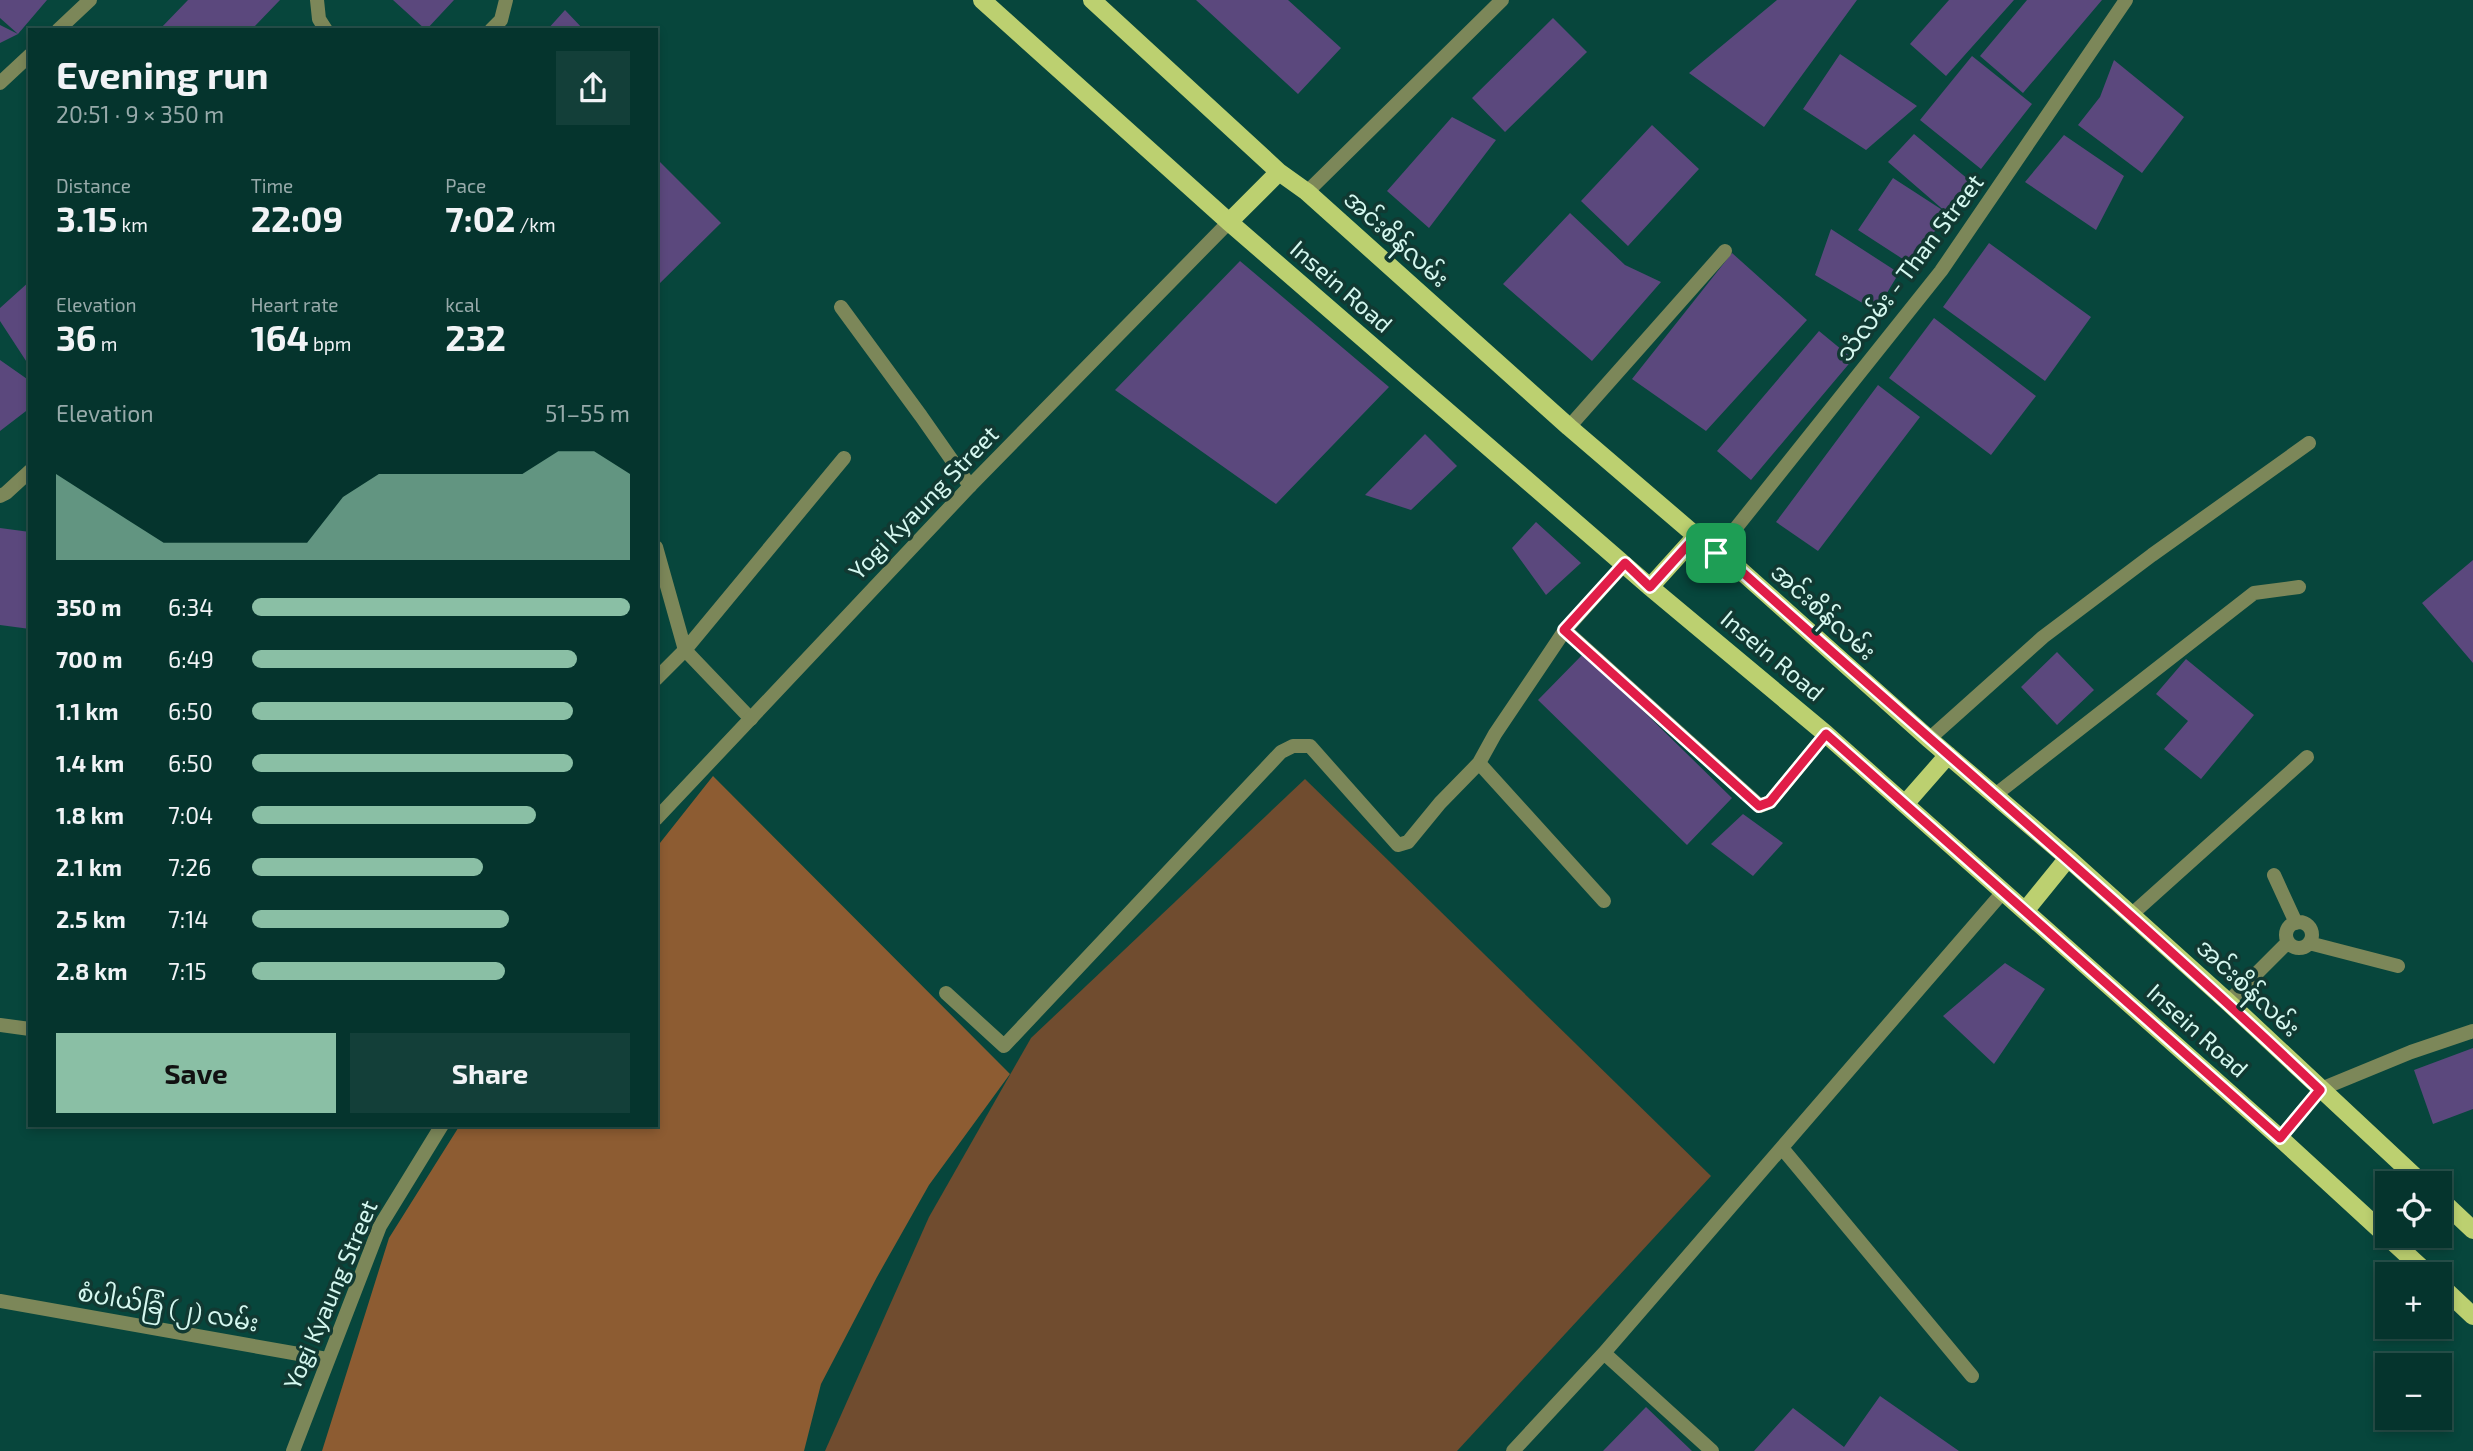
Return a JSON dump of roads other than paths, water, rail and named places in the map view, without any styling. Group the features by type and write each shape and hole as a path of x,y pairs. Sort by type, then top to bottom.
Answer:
{"main road":[{"name":"Insein Road","path":"982,0 1228,222 1650,587 1826,734 2280,1138 2415,1262"},
{"name":"အင်းစိန်လမ်း","path":"1092,0 1279,172 1307,192 1569,427 1716,553 1739,569 2067,858 2228,1002 2409,1171"},
{"path":"1228,222 1279,172"},
{"path":"1650,587 1697,535"},
{"path":"1905,804 1948,755"},
{"path":"2025,911 2067,858"},
{"path":"2452,1210 2473,1230"},
{"path":"2452,1296 2473,1316"}],"street":[{"path":"60,28 90,0"},
{"path":"317,0 318,19 325,28"},
{"path":"493,28 501,20 506,0"},
{"path":"1307,192 1502,0"},
{"name":"သံလမ်း - Than Street","path":"1716,553 1941,271 2126,0"},
{"path":"0,83 28,57"},
{"name":"Yogi Kyaung Street","path":"658,817 970,486 1228,222"},
{"path":"1569,427 1725,251"},
{"path":"841,307 970,486"},
{"path":"1929,739 2043,637 2309,443"},
{"path":"658,677 685,650 844,458"},
{"path":"0,496 28,473"},
{"path":"658,554 685,650 751,719"},
{"path":"946,993 1004,1046 1281,752 1293,746 1310,746 1398,845 1408,842 1440,803 1479,763 1495,734 1564,630 1625,563"},
{"path":"1995,795 2254,593 2299,587"},
{"path":"1564,630 1759,806 1770,802 1826,734"},
{"path":"2131,915 2307,757"},
{"path":"1479,763 1604,901"},
{"path":"2274,875 2296,923"},
{"path":"1513,1451 1604,1353 2003,892"},
{"path":"2296,923 2304,923 2310,928 2312,936 2309,943 2302,948 2294,948 2288,942 2286,934 2289,927 2296,923"},
{"path":"2228,1002 2288,942"},
{"path":"2309,943 2399,967"},
{"path":"0,1025 28,1028"},
{"path":"2280,1138 2320,1090 2411,1052 2473,1031"},
{"name":"Yogi Kyaung Street","path":"293,1451 380,1226 441,1127"},
{"path":"1782,1147 1972,1376"},
{"name":"စံပါယ်ခြံ (၂) လမ်း","path":"0,1301 327,1359"},
{"path":"1604,1353 1712,1451"}]}
